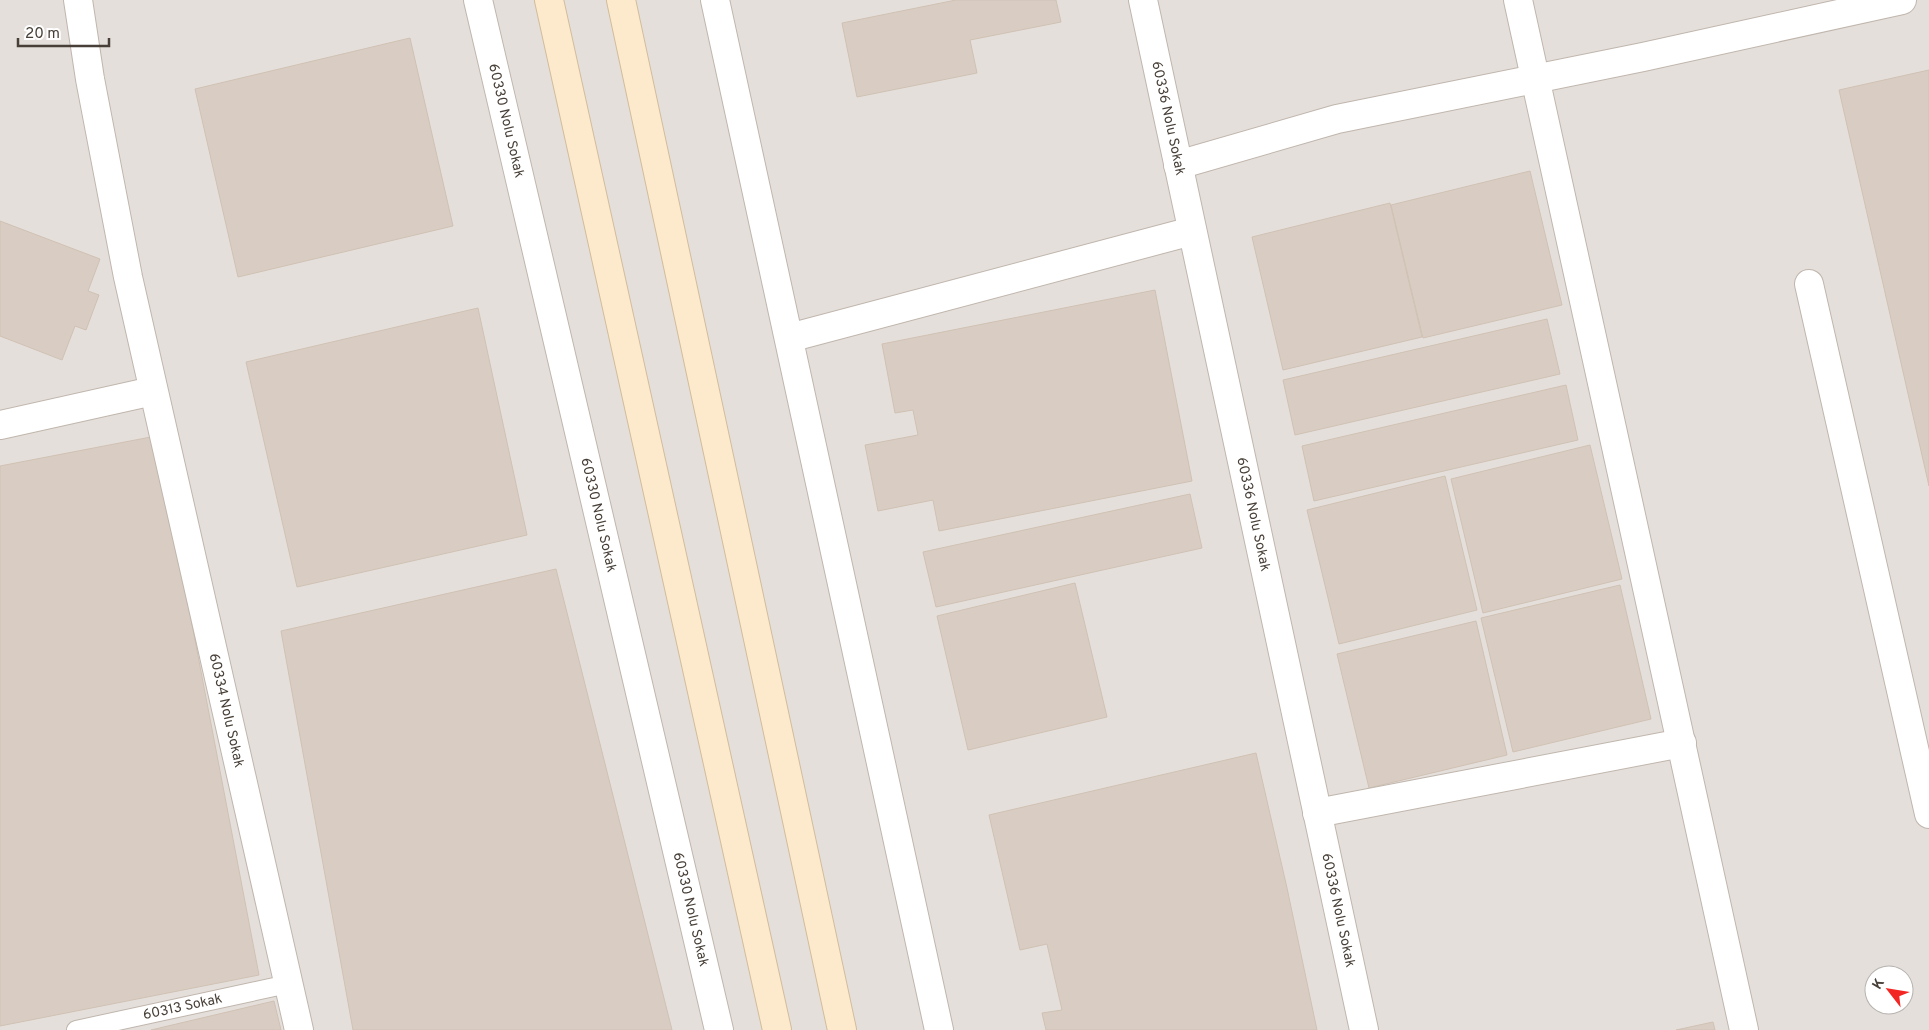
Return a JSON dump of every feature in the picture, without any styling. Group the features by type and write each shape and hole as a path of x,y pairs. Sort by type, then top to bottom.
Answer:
{"street":[{"name":"60334 Nolu Sokak","path":"78,0 90,79 128,277 299,1030"},
{"name":"60330 Nolu Sokak","path":"478,0 719,1030"},
{"path":"548,0 777,1030"},
{"path":"621,0 842,1030"},
{"path":"715,0 939,1030"},
{"name":"60336 Nolu Sokak","path":"1143,0 1364,1030"},
{"path":"1518,0 1744,1030"},
{"path":"1178,165 1337,119 1662,53 1902,0"},
{"path":"789,338 1192,230"},
{"path":"1809,284 1929,814"},
{"path":"0,424 153,391"},
{"path":"1317,813 1682,743"}],"lane":[{"name":"60313 Sokak","path":"76,1030 288,984"}],"shaded area":[{"path":"0,0 1929,0 1929,1030 0,1030"}],"building":[{"path":"956,0 1056,0 1061,22 970,40 977,73 857,97 842,23"},
{"path":"410,38 453,226 238,277 195,89"},
{"path":"1929,70 1929,486 1839,90"},
{"path":"1530,171 1562,305 1423,338 1391,205"},
{"path":"1390,203 1422,337 1283,370 1252,237"},
{"path":"0,221 100,259 88,291 99,295 86,330 75,326 62,360 0,336"},
{"path":"1155,290 1192,481 939,531 933,500 878,511 865,445 918,435 913,410 895,413 882,344"},
{"path":"478,308 527,535 297,587 246,362"},
{"path":"1547,319 1560,374 1295,435 1283,380"},
{"path":"1566,385 1578,440 1314,501 1302,446"},
{"path":"156,436 259,975 0,1026 0,466"},
{"path":"1590,445 1622,579 1483,613 1451,479"},
{"path":"1445,476 1477,610 1339,644 1307,510"},
{"path":"1190,494 1202,548 936,607 923,552"},
{"path":"556,569 672,1030 353,1030 281,631"},
{"path":"1075,583 1107,717 968,750 937,616"},
{"path":"1620,585 1651,719 1513,752 1481,618"},
{"path":"1476,621 1507,755 1369,788 1337,654"},
{"path":"1256,753 1317,1030 1046,1030 1042,1013 1062,1010 1047,944 1020,950 989,815"},
{"path":"274,1001 281,1030 151,1030"},
{"path":"1713,1022 1715,1030 1676,1030"}]}
